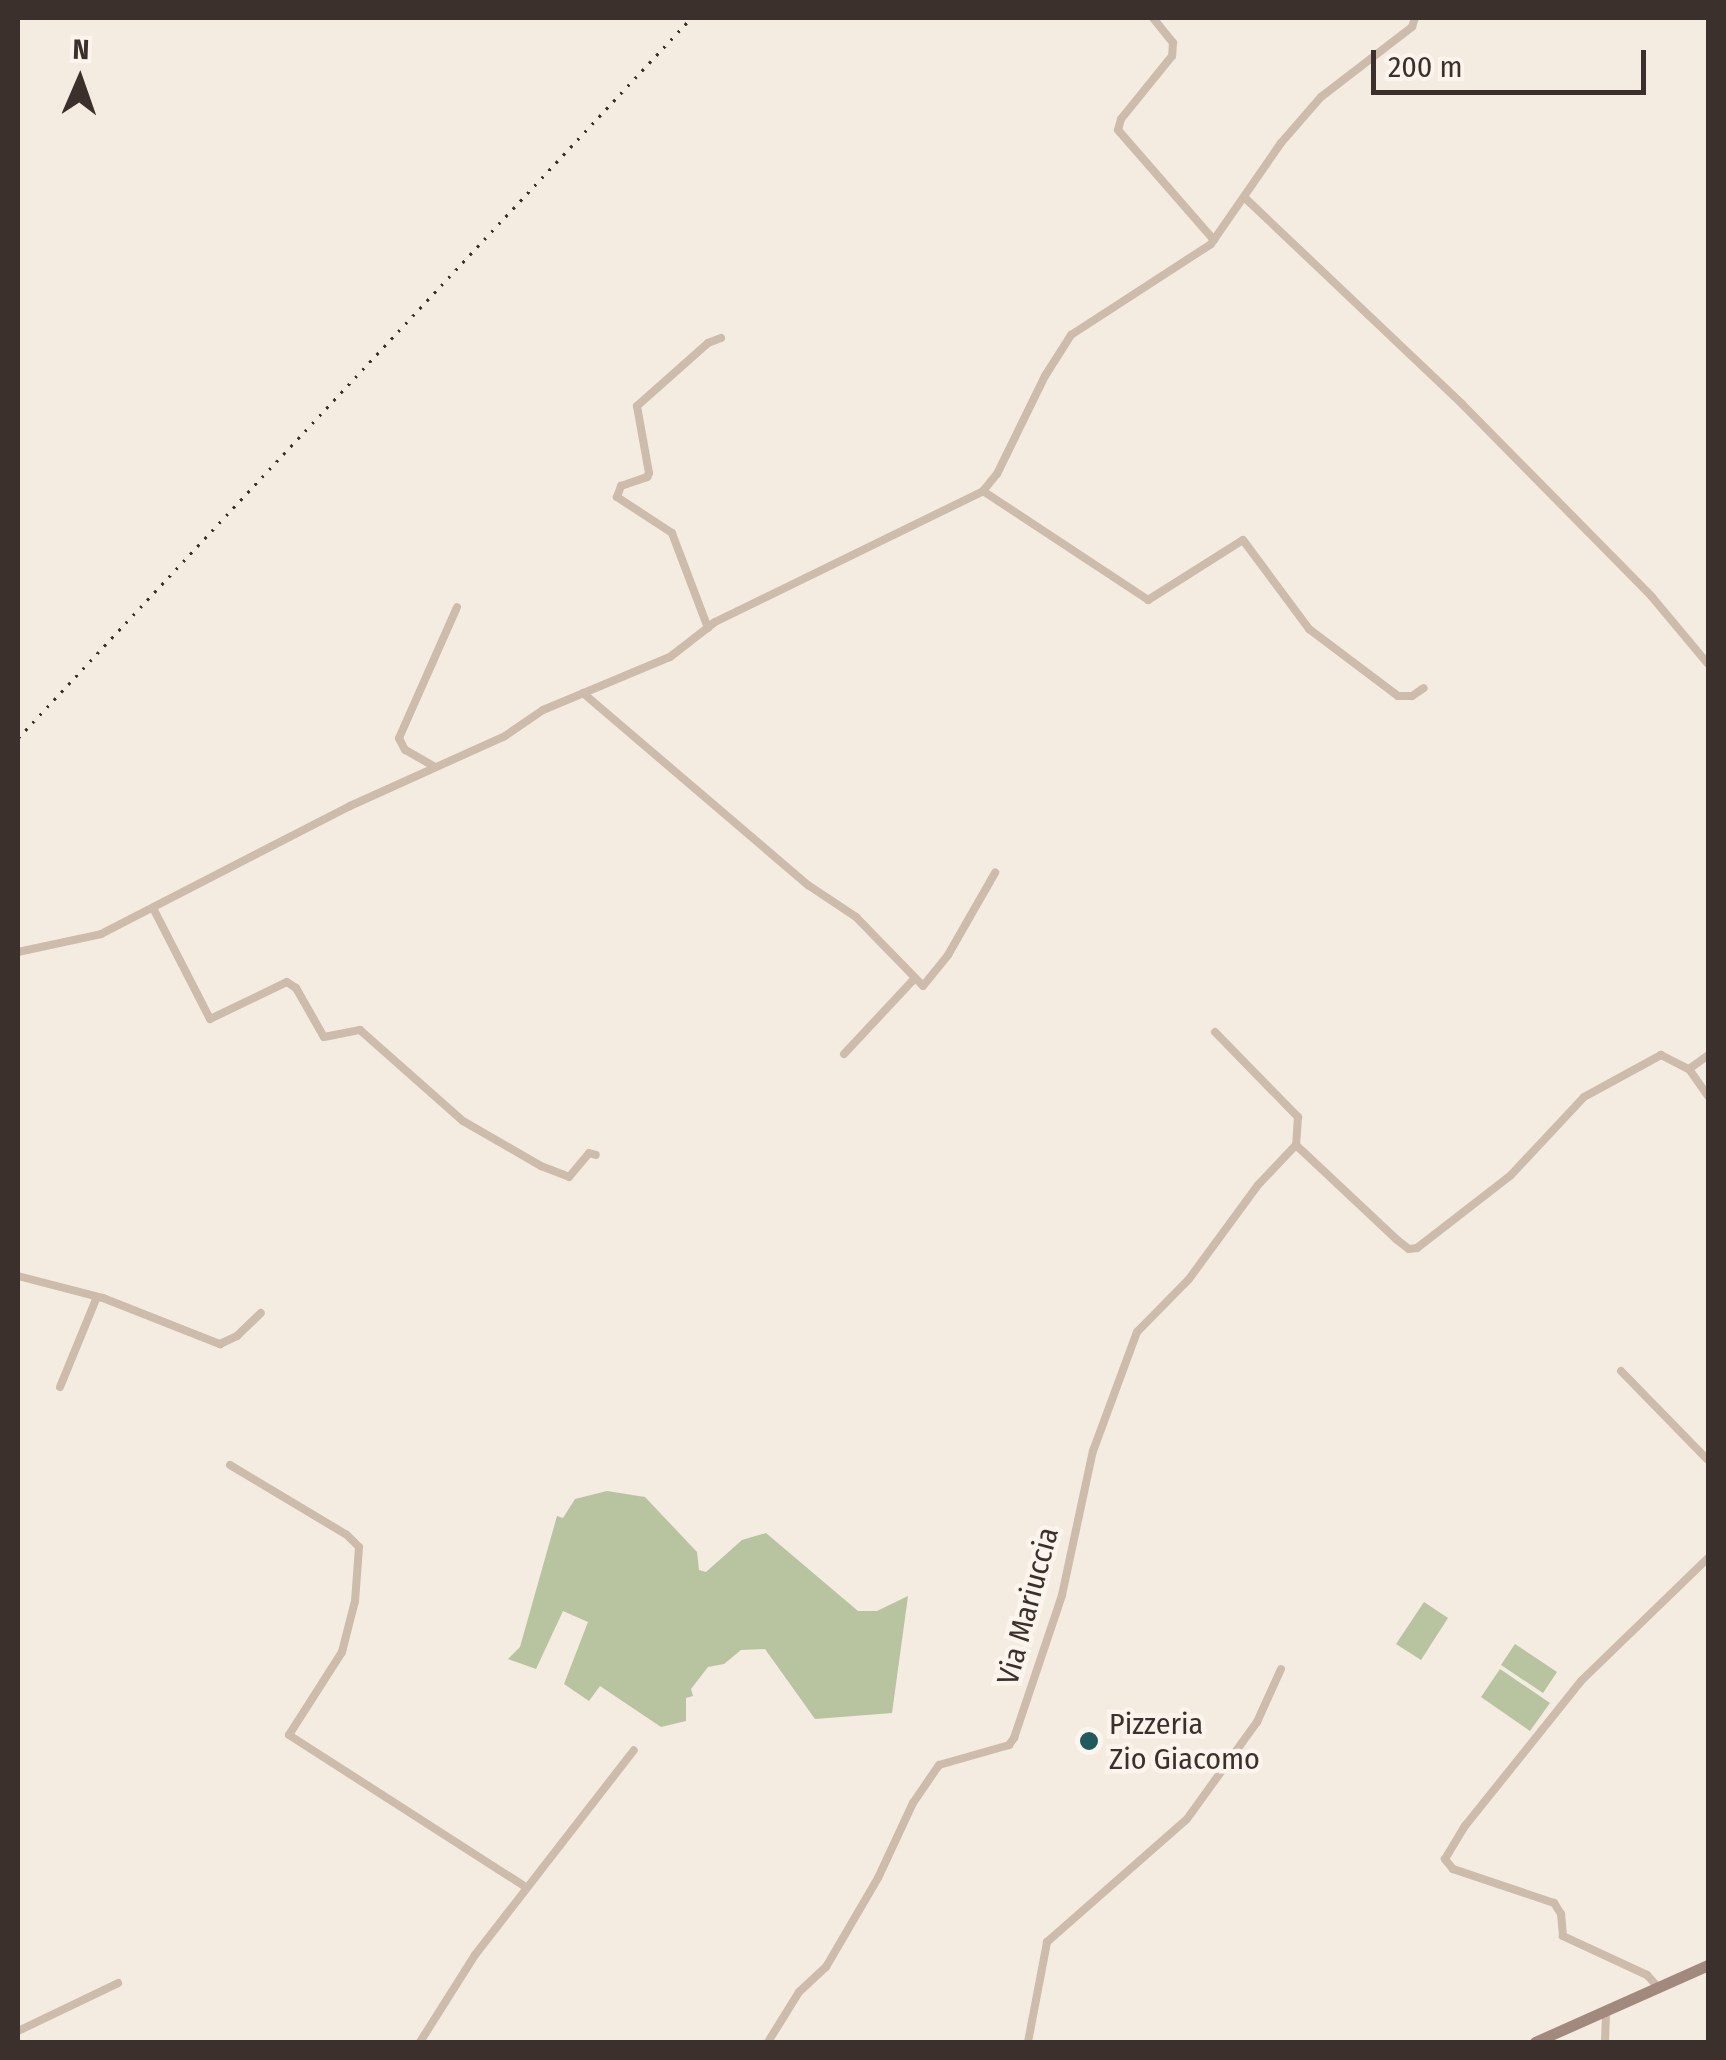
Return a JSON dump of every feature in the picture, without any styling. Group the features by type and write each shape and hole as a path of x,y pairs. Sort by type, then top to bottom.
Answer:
{"main road":[{"path":"1535,2042 1708,1966"}],"street":[{"path":"1153,18 1173,43 1172,56 1121,119 1118,130 1214,240"},
{"path":"18,952 101,934 504,736 543,710 670,656 708,628 984,490 997,474 1071,335 1214,240 1281,144 1321,98 1412,27 1416,18"},
{"path":"1244,197 1462,404 1652,597 1708,664"},
{"path":"708,628 672,534 617,497 622,486 647,478 649,472 637,406 708,343 721,338"},
{"path":"984,490 1148,600 1243,540 1310,628 1395,695 1406,698 1424,688"},
{"path":"435,767 405,750 399,738 457,607"},
{"path":"584,692 666,768 808,886 856,917 923,986 948,955 995,873"},
{"path":"153,908 210,1019 287,982 296,988 324,1037 360,1030 463,1122 541,1166 569,1177 589,1153 596,1156"},
{"path":"844,1054 916,978"},
{"path":"1216,1032 1298,1117 1296,1144 1408,1249 1416,1248 1511,1175 1584,1097 1661,1055 1688,1070 1708,1096"},
{"path":"1688,1070 1708,1055"},
{"name":"Via Mariuccia","path":"768,2042 799,1992 834,1954 878,1878 913,1803 939,1764 1009,1745 1014,1738 1062,1595 1093,1451 1137,1332 1188,1279 1258,1184 1296,1144"},
{"path":"18,1276 97,1297 220,1344 236,1336 262,1312"},
{"path":"60,1387 97,1297"},
{"path":"1621,1370 1708,1460"},
{"path":"230,1465 347,1535 359,1548 355,1600 342,1652 290,1735 526,1887"},
{"path":"1656,1986 1647,1976 1563,1936 1554,1903 1452,1868 1445,1858 1465,1826 1582,1681 1708,1558"},
{"path":"1028,2042 1047,1942 1187,1820 1257,1722 1281,1669"},
{"path":"420,2042 476,1955 634,1750"},
{"path":"18,2031 118,1983"},
{"path":"1605,2042 1606,2010"}],"green space":[{"path":"607,1491 645,1497 697,1552 699,1570 706,1572 742,1540 766,1533 858,1611 877,1611 908,1596 892,1713 815,1719 765,1649 741,1650 724,1664 708,1667 691,1689 693,1696 686,1698 686,1721 661,1727 600,1686 589,1701 564,1684 588,1622 563,1611 536,1669 508,1659 520,1647 557,1516 563,1518 575,1499"},
{"path":"1424,1602 1448,1618 1421,1660 1396,1644"},
{"path":"1515,1644 1557,1672 1543,1693 1501,1665"},
{"path":"1500,1669 1550,1703 1530,1731 1481,1697"}],"railway":[{"path":"18,738 691,18"}],"place":[{"name":"Pizzeria Zio Giacomo","path":"1089,1741"}]}
